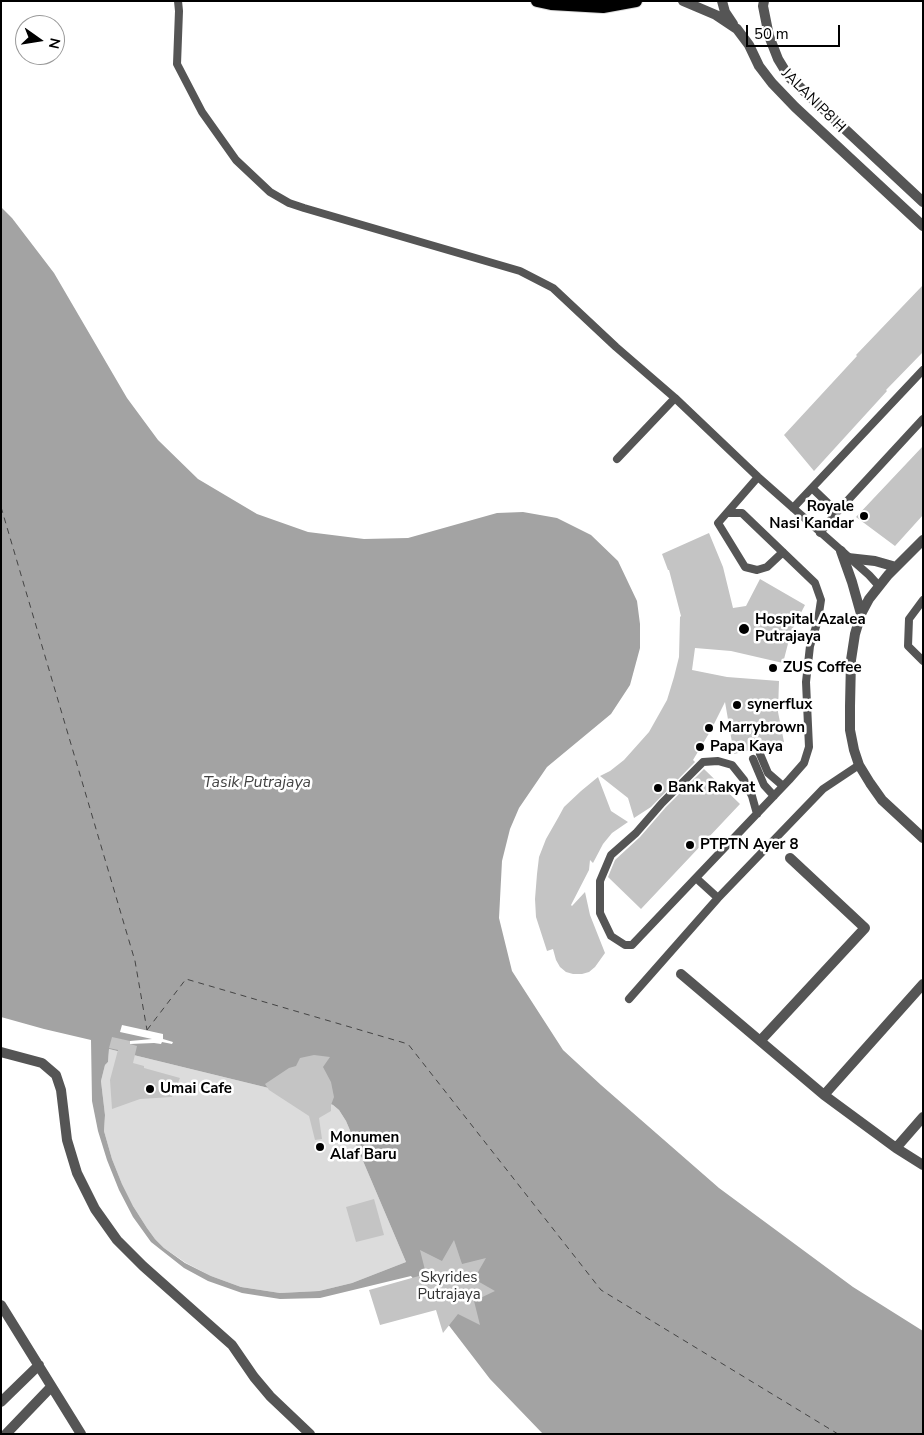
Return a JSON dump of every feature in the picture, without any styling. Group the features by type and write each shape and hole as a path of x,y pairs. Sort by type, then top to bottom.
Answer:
{"main road":[{"path":"537,1 551,4 603,7 636,1"}],"street":[{"name":"JALAN P8 H","path":"683,1 716,15 737,29 759,66 794,107 923,226"},
{"path":"722,1 725,12 737,29"},
{"name":"JALAN P8 H","path":"763,3 769,36 778,59 789,77 923,202"},
{"path":"923,540 879,586 861,614 855,634 850,706 850,730 859,765 882,800 923,838"},
{"path":"861,614 845,554 896,567"},
{"path":"761,1040 865,928 790,858"},
{"path":"681,974 824,1095 896,1148 923,1164"},
{"path":"824,1095 923,984"},
{"path":"1,1052 42,1064 56,1075 61,1090 67,1140 78,1173 95,1209 117,1240 143,1266 232,1345 270,1396 310,1434"},
{"path":"896,1148 923,1117"},
{"path":"1,1305 81,1434"},
{"path":"1,1402 39,1365"},
{"path":"6,1434 51,1387"}],"lane":[{"path":"178,1 177,64 202,112 236,160 270,192 289,203 304,208 520,271 553,288 879,586"},
{"path":"179,11 184,1"},
{"path":"793,508 923,370"},
{"path":"617,459 675,398"},
{"path":"820,533 923,419"},
{"path":"758,477 718,523 746,567 757,570 767,567 783,552"},
{"path":"812,488 837,512"},
{"path":"742,513 744,492"},
{"path":"727,513 742,513 815,583 821,600 818,620 810,646 806,682 809,747 804,763 757,814 632,945 626,945 611,936 600,913 600,880 611,855 636,833 662,803 703,762 718,761 732,765 744,780 752,796 757,814"},
{"path":"923,600 908,619 908,646 923,661"},
{"path":"760,754 768,773 783,786"},
{"path":"753,759 764,785 774,796"},
{"path":"629,999 718,898 823,790 859,765"},
{"path":"696,878 718,898"}],"shaded area":[{"path":"109,1049 333,1105 339,1110 346,1121 406,1262 352,1283 319,1291 280,1293 241,1287 211,1276 186,1263 164,1248 155,1239 133,1206 112,1159 104,1131 105,1115 101,1081 105,1065 108,1062"}],"water":[{"name":"Tasik Putrajaya","path":"1,207 12,218 54,273 127,398 158,440 198,479 257,514 308,532 364,539 408,538 497,513 523,512 557,518 591,535 618,561 637,601 640,624 640,648 630,685 611,714 547,767 519,808 510,829 502,861 499,918 512,971 563,1050 601,1085 719,1188 853,1287 923,1331 923,1434 543,1434 490,1379 411,1276 320,1298 280,1299 242,1293 208,1281 184,1268 151,1242 133,1217 119,1190 98,1131 92,1101 91,1040 1,1017","holes":["109,1049 326,1102 339,1110 346,1121 406,1262 352,1283 319,1291 280,1293 241,1287 211,1276 185,1263 155,1239 133,1206 112,1159 104,1131 105,1115 101,1081 105,1065 108,1062"]}],"pier":[{"path":"122,1025 163,1034 163,1039 173,1042 172,1044 162,1042 161,1044 130,1044 130,1041 152,1039 120,1032"}],"building":[{"path":"923,285 923,352 886,390 814,471 784,435 856,355"},
{"path":"923,446 923,515 895,546 856,517"},
{"path":"709,533 723,567 733,608 746,606 760,579 805,605 791,632 783,663 731,651 695,648 692,670 727,677 779,681 778,712 784,742 734,754 725,702 693,760 695,762 651,807 634,818 628,798 600,776 624,760 649,732 667,700 674,677 679,657 681,616 669,570 662,554"},
{"path":"704,769 740,804 641,909 608,877 615,860 640,837 666,807"},
{"path":"598,777 611,811 628,822 612,833 603,844 593,863 590,860 589,870 571,905 585,892 590,915 605,953 589,972 573,974 566,972 560,967 553,949 547,951 536,917 535,899 539,857 546,839 564,807"},
{"path":"112,1037 130,1041 130,1044 137,1046 133,1063 180,1078 172,1097 140,1099 112,1109 110,1080 118,1050 109,1048"},
{"path":"314,1055 330,1057 323,1067 331,1082 334,1097 331,1111 319,1118 322,1139 315,1140 309,1116 269,1090 265,1084 289,1068 296,1066 300,1058"},
{"path":"374,1199 384,1235 356,1242 346,1207"},
{"path":"454,1240 462,1264 486,1258 474,1279 495,1291 474,1301 480,1325 458,1314 443,1333 436,1310 380,1325 369,1290 426,1274 420,1250 442,1261"}],"ferry route":[{"path":"1,507 135,961 147,1030"},
{"path":"147,1030 186,979 408,1044 601,1290 838,1434"}],"place":[{"name":"Royale Nasi Kandar","path":"864,516"},
{"name":"Hospital Azalea Putrajaya","path":"744,629"},
{"name":"ZUS Coffee","path":"773,668"},
{"name":"synerflux","path":"737,705"},
{"name":"Marrybrown","path":"709,728"},
{"name":"Papa Kaya","path":"700,747"},
{"name":"Bank Rakyat","path":"658,788"},
{"name":"PTPTN Ayer 8","path":"690,845"},
{"name":"Umai Cafe","path":"150,1089"},
{"name":"Monumen Alaf Baru","path":"320,1147"}],"park label":[{"name":"Skyrides Putrajaya","path":"449,1286"}]}
